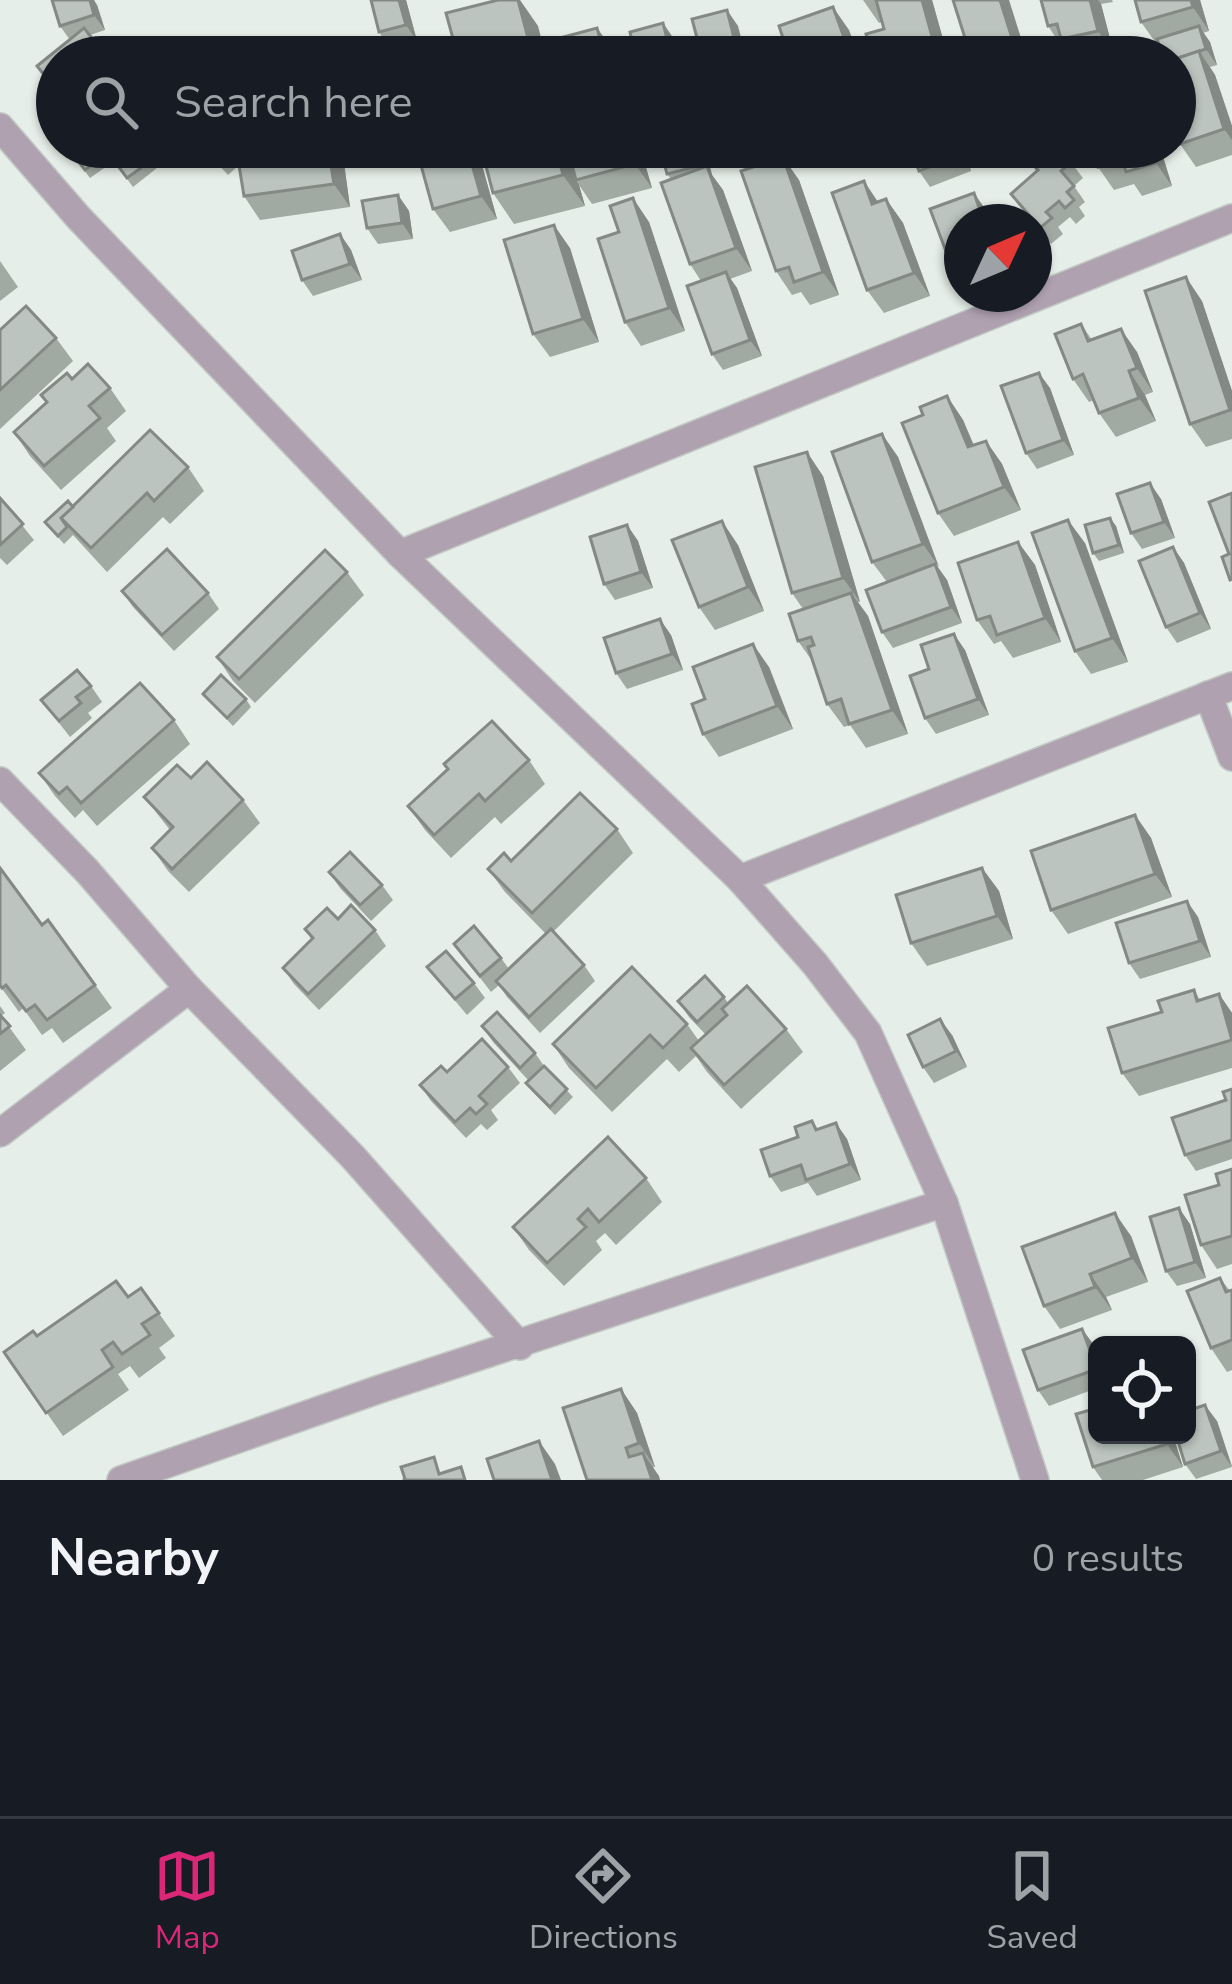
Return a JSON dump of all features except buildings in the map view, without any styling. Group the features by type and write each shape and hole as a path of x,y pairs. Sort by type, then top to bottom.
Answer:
{"street":[{"path":"0,127 78,217 400,554 740,879 868,1033 944,1203 1035,1480"},
{"path":"400,554 1232,218"},
{"path":"740,879 1220,691 1232,757"},
{"path":"0,781 189,988 353,1157 520,1346"},
{"path":"0,1133 189,988"},
{"path":"121,1480 944,1203"}]}
